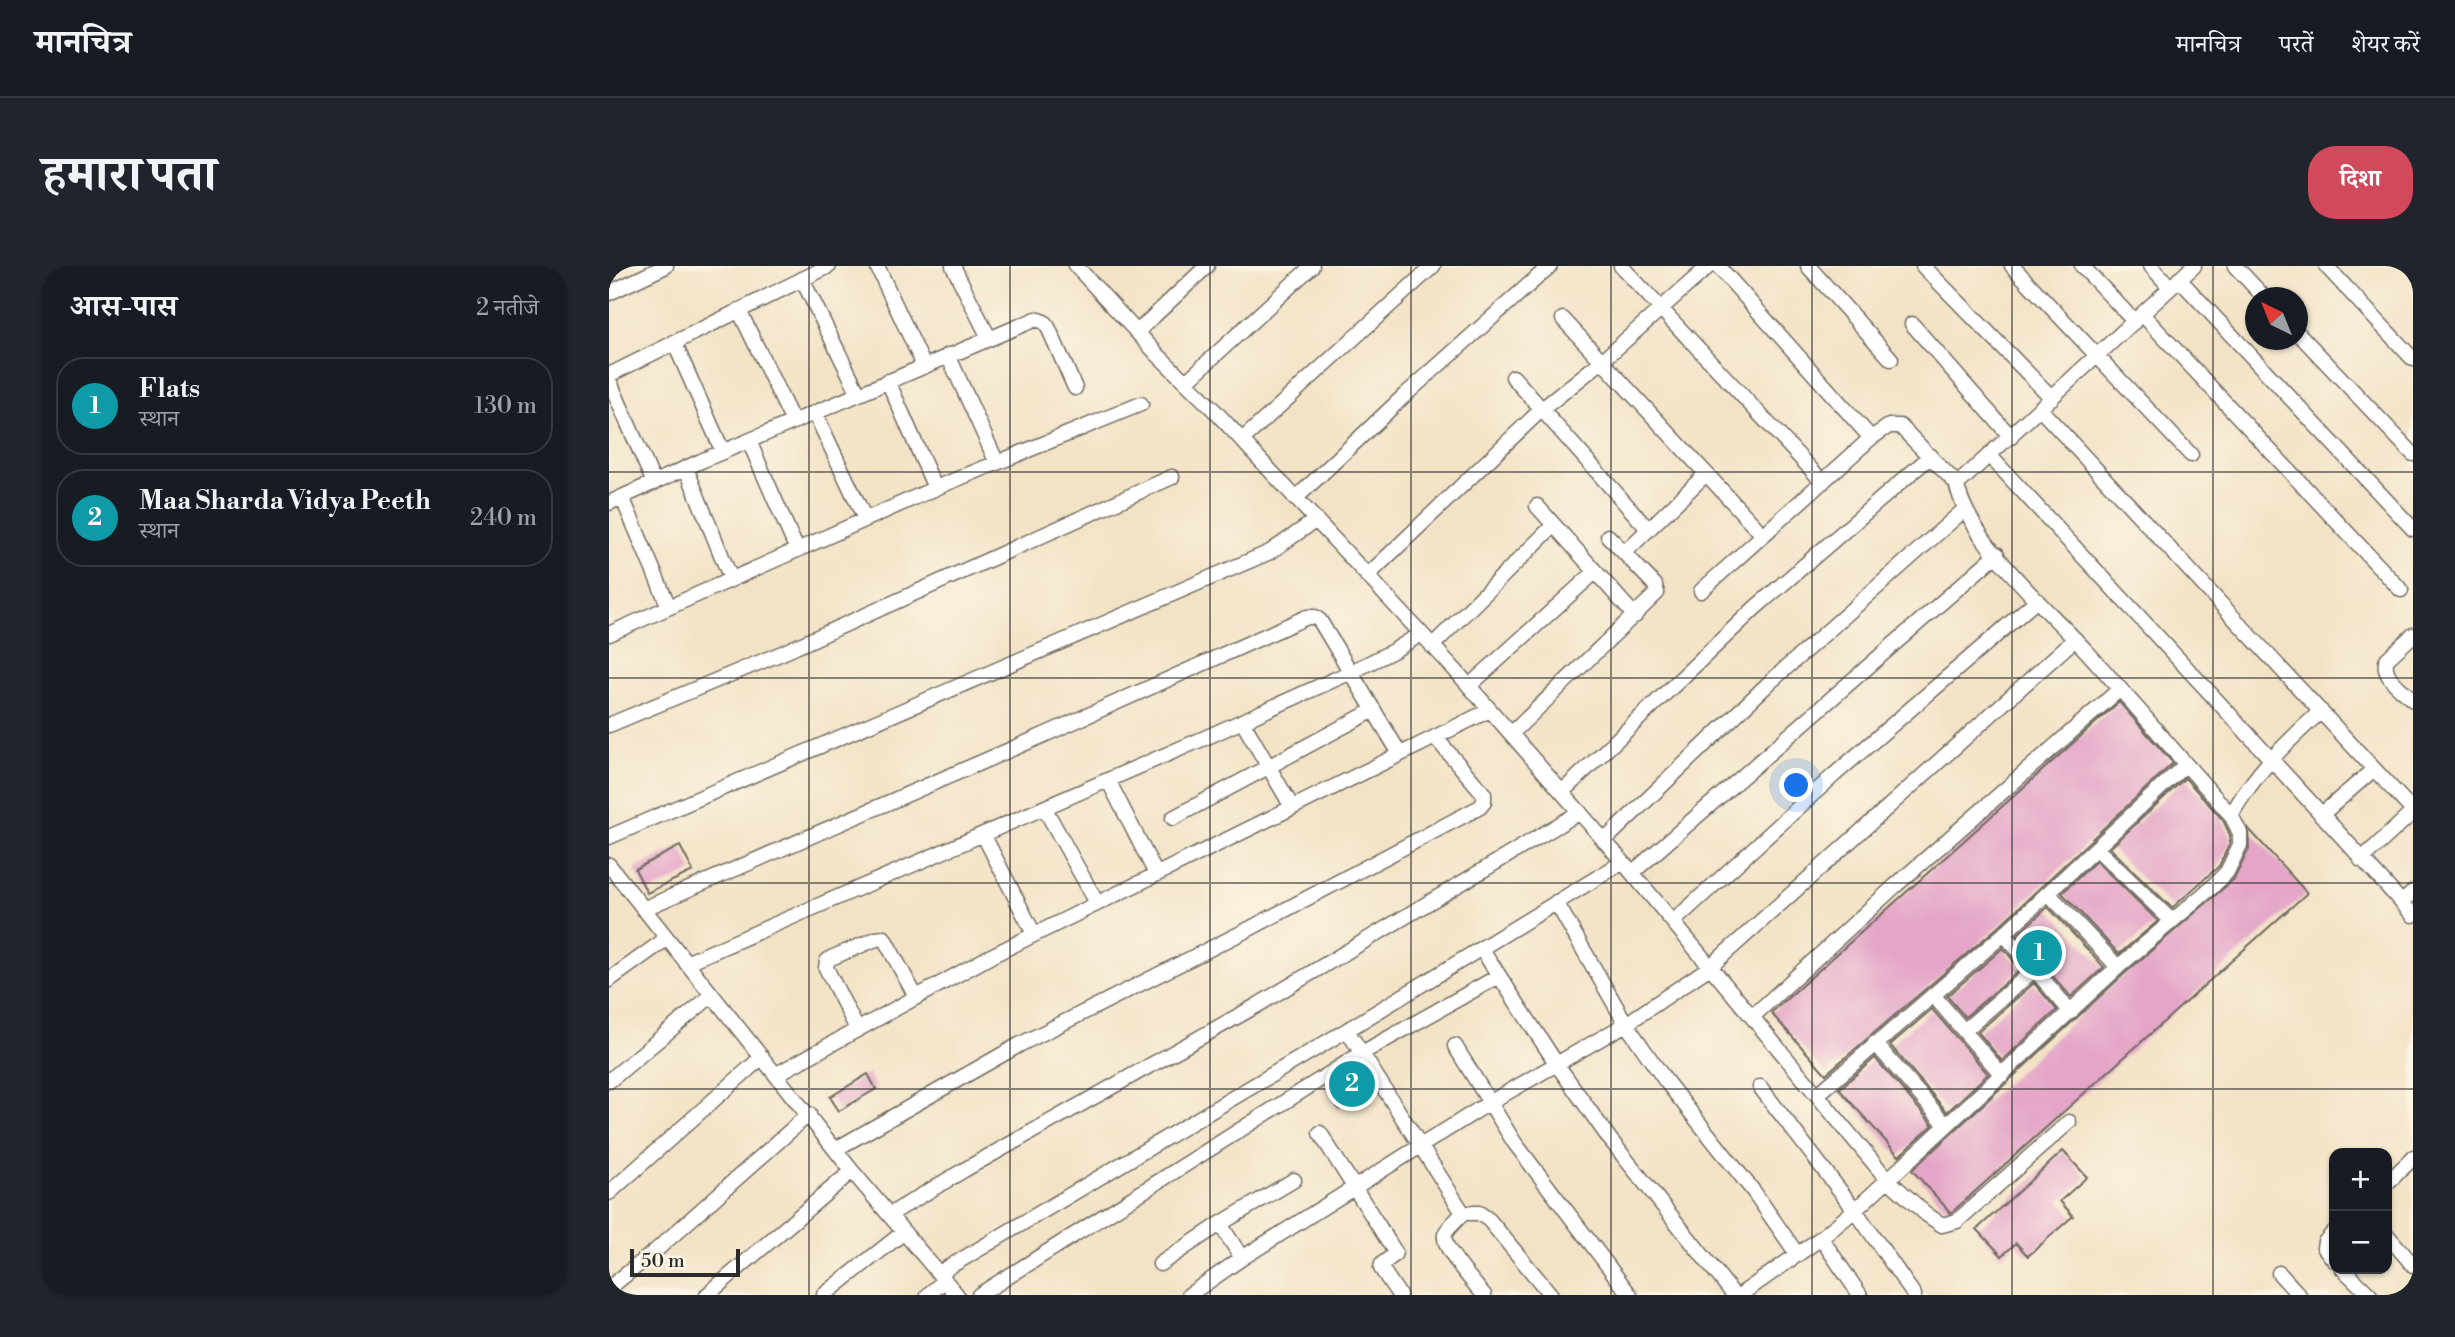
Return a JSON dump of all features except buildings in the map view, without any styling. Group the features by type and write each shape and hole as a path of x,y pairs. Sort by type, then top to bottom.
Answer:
{"street":[{"path":"609,293 666,266"},
{"path":"609,374 829,266"},
{"path":"877,266 923,366"},
{"path":"953,266 989,338"},
{"path":"1137,332 1207,266"},
{"path":"1186,382 1312,266"},
{"path":"1242,440 1433,266"},
{"path":"1295,499 1405,395 1550,266"},
{"path":"1621,266 1823,482"},
{"path":"1367,576 1541,410 1602,361 1709,266"},
{"path":"1718,266 1871,438"},
{"path":"1808,266 1891,359"},
{"path":"1923,266 2052,398"},
{"path":"2012,266 2191,455"},
{"path":"2082,266 2139,318 2401,590"},
{"path":"2151,266 2175,283 2413,529"},
{"path":"1956,482 1961,481 1990,456 2194,266"},
{"path":"2235,266 2255,287"},
{"path":"2326,266 2413,359"},
{"path":"1085,269 1137,332 1242,440 1469,686 1627,867 1887,1179 1935,1221 1948,1225 1958,1220 2069,1122"},
{"path":"802,279 859,394"},
{"path":"739,310 793,422"},
{"path":"669,607 615,500 1036,319 1044,321 1075,388"},
{"path":"1563,319 1763,535"},
{"path":"1912,324 2011,436"},
{"path":"674,342 723,452"},
{"path":"2308,343 2413,454"},
{"path":"948,355 997,463"},
{"path":"1513,377 1648,529"},
{"path":"609,380 654,482"},
{"path":"888,381 935,488"},
{"path":"609,634 935,488 1141,404"},
{"path":"2040,409 2413,811 2361,860"},
{"path":"815,413 865,519"},
{"path":"1701,590 1871,438 1889,426 1900,426 1956,482 1965,509 1997,554 2231,815 2240,833 2240,845 2233,861 2227,872 2211,888 2118,967 1855,1210 1750,1292"},
{"path":"749,441 797,550"},
{"path":"1562,792 1756,607 1931,456"},
{"path":"1990,456 2413,915"},
{"path":"686,468 731,579"},
{"path":"1624,553 1706,474"},
{"path":"609,726 782,653 1172,477"},
{"path":"1537,506 1635,616"},
{"path":"1604,841 1767,684 1965,509"},
{"path":"609,837 1270,552 1316,520"},
{"path":"1432,646 1554,525"},
{"path":"1511,734 1657,593 1657,588 1608,536"},
{"path":"928,1295 942,1276 1556,902 1627,867 1997,554"},
{"path":"1469,686 1595,572"},
{"path":"1673,922 1834,775 2036,600"},
{"path":"643,909 1044,735 1307,617 1315,617 1320,621 1400,754"},
{"path":"686,963 984,836 1242,721 1351,672 1421,634"},
{"path":"2413,635 2384,665 2386,673 2413,700"},
{"path":"1189,1295 1242,1258 1489,1103 1626,1024 1710,967 2075,639"},
{"path":"1752,1017 1895,886 2120,689"},
{"path":"1173,818 1374,710"},
{"path":"777,1074 1034,934 1490,710"},
{"path":"2231,815 2249,784 2270,758 2321,711"},
{"path":"1242,721 1292,807"},
{"path":"836,1149 1019,1045 1249,929 1480,807 1484,802 1484,794 1435,737"},
{"path":"1817,1095 2004,934 2185,765"},
{"path":"2321,815 2374,769"},
{"path":"1108,780 1156,874"},
{"path":"1045,809 1097,903"},
{"path":"889,1215 1256,1006 1580,812"},
{"path":"984,836 1034,934"},
{"path":"2097,849 2172,921"},
{"path":"609,867 852,1171 957,1295"},
{"path":"2402,903 2413,892"},
{"path":"2048,893 2118,967"},
{"path":"1556,902 1626,1024 1665,1080 1754,1192 1797,1254"},
{"path":"2004,934 2071,1012"},
{"path":"857,1029 826,968 827,961 831,958 884,938 916,997"},
{"path":"609,980 666,939"},
{"path":"1481,948 1557,1066 1608,1138 1734,1295"},
{"path":"1964,1031 2034,970"},
{"path":"979,1295 1362,1053 1499,976"},
{"path":"1933,995 2002,1075"},
{"path":"609,1081 711,996"},
{"path":"1347,1030 1463,1213"},
{"path":"1875,1044 1946,1125"},
{"path":"1455,1046 1489,1103 1542,1181 1630,1295"},
{"path":"609,1193 762,1057"},
{"path":"1760,1087 1855,1210 1914,1295"},
{"path":"609,1287 653,1252 809,1114"},
{"path":"1320,1133 1395,1252 1381,1268 1399,1295"},
{"path":"2392,1180 2410,1168"},
{"path":"707,1295 852,1171"},
{"path":"1160,1264 1294,1180"},
{"path":"1484,1295 1449,1250 1445,1240 1448,1230 1463,1213 1479,1213 1489,1220 1551,1295"},
{"path":"1220,1224 1242,1258"},
{"path":"824,1295 904,1232"},
{"path":"1821,1238 1860,1295"},
{"path":"2329,1238 2324,1247 2329,1254"},
{"path":"2392,1240 2413,1265"},
{"path":"2279,1273 2299,1295"},
{"path":"2348,1274 2369,1295"}],"place":[{"name":"Flats","path":"2039,953"},
{"name":"Maa Sharda Vidya Peeth","path":"1352,1084"}]}
